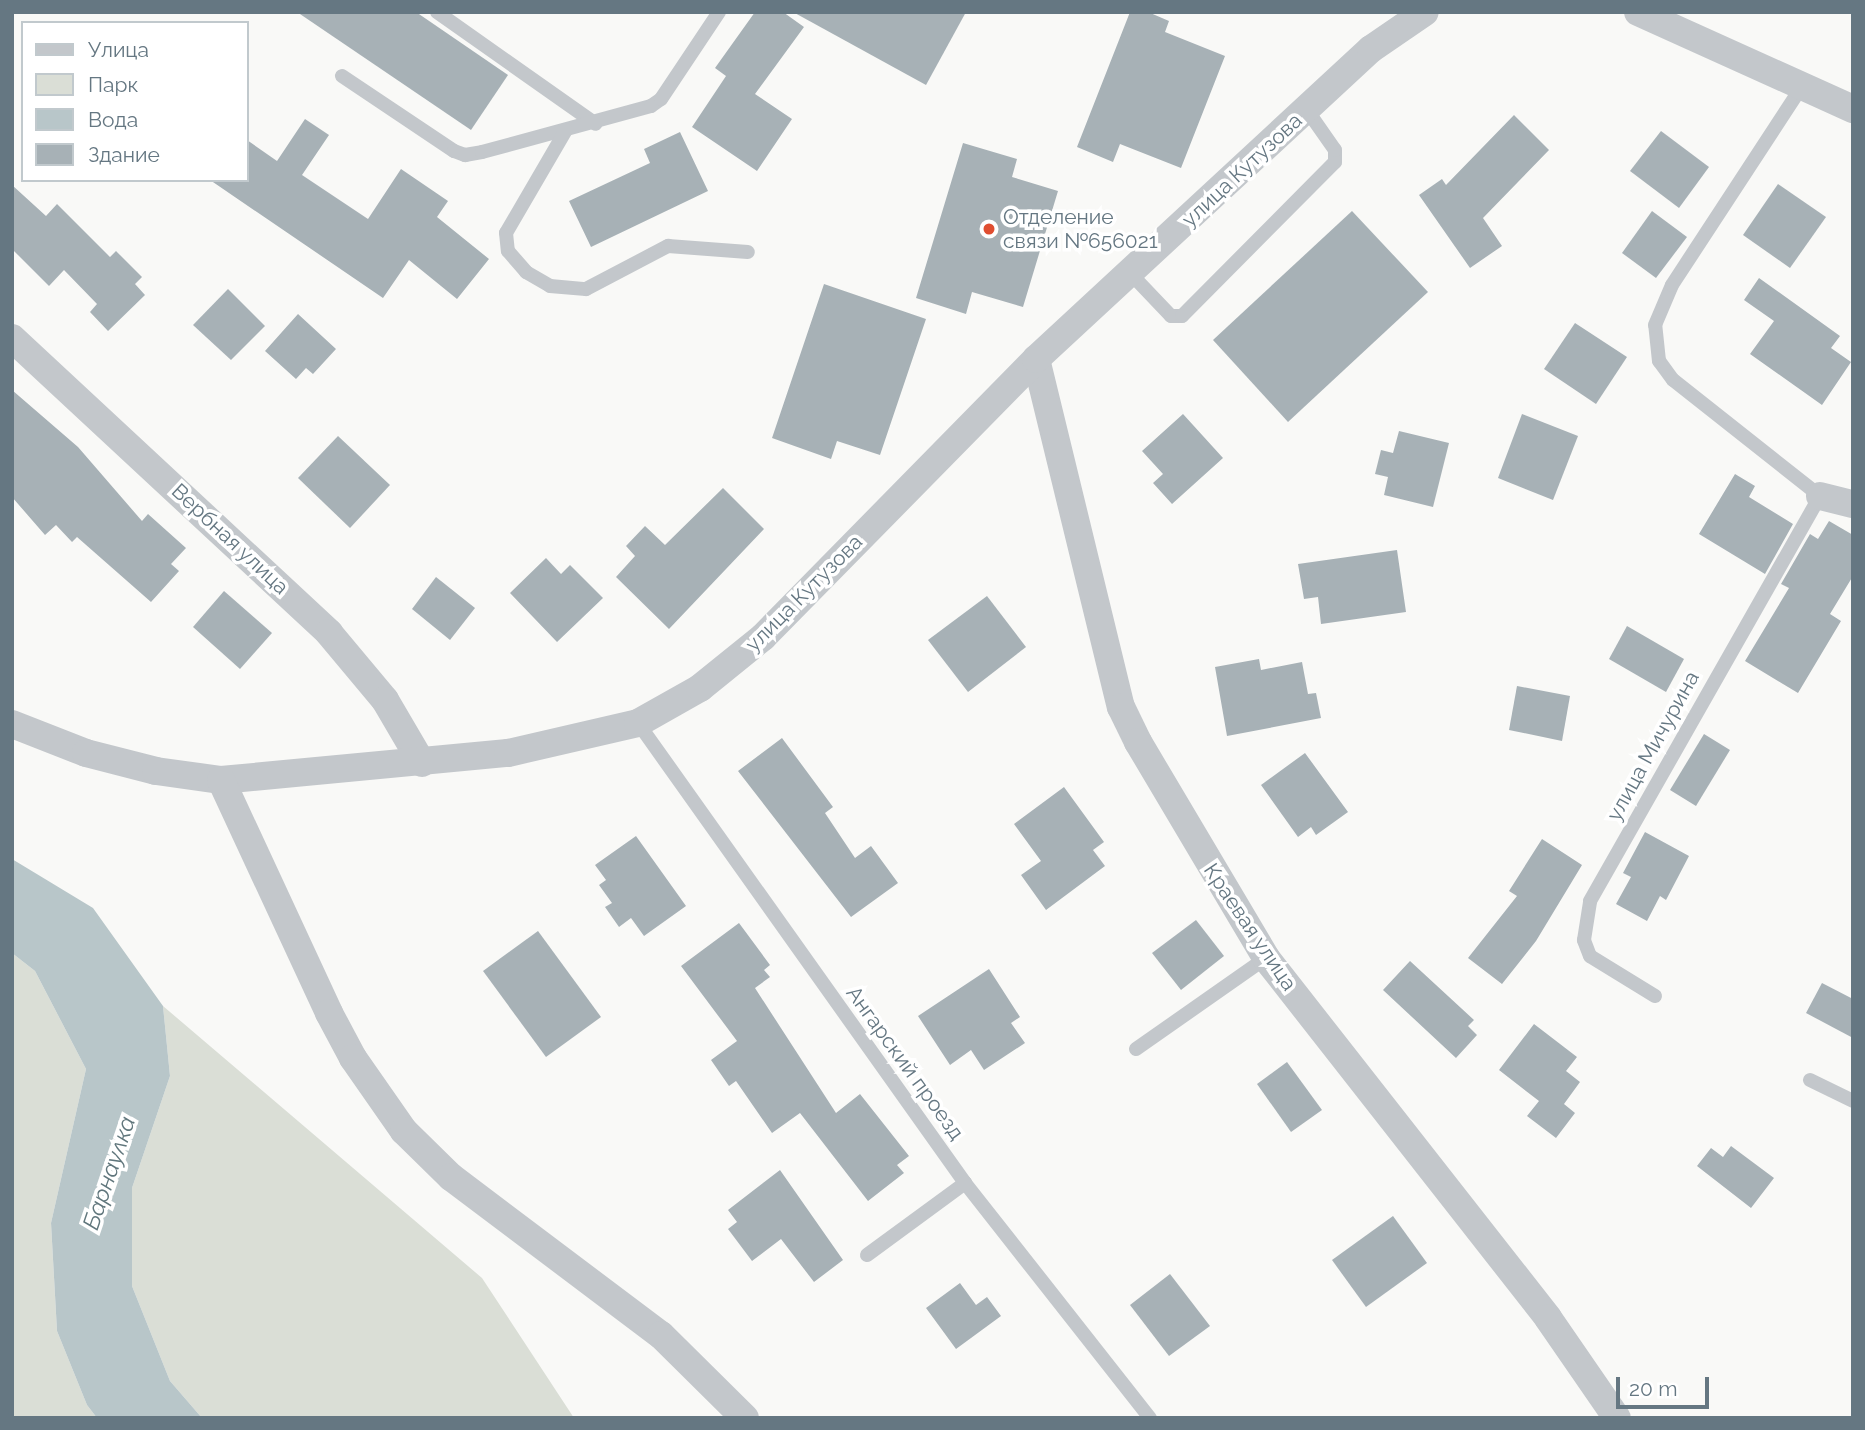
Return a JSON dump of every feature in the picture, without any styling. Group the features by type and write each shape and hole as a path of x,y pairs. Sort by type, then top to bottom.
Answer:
{"street":[{"name":"улица Кутузова","path":"12,724 86,753 156,771 221,780 508,753 638,723 700,688 763,636 1036,359 1131,274 1371,49 1425,12"},
{"path":"1638,12 1853,109"},
{"name":"Вербная улица","path":"12,338 329,633 385,700 422,763"},
{"name":"Краевая улица","path":"1036,359 1121,707 1228,900 1266,958 1548,1318 1617,1418"},
{"path":"1820,496 1853,504"},
{"path":"221,780 329,1013 353,1058 404,1131 451,1177 661,1335 745,1418"}],"lane":[{"path":"437,12 596,124"},
{"path":"342,76 464,155 596,124 639,111 661,99 719,12"},
{"path":"1803,85 1672,285 1658,310 1654,341 1659,362 1673,380 1820,496"},
{"path":"1131,274 1171,316 1182,316 1335,162 1335,149 1307,110"},
{"path":"566,130 506,233 508,251 526,272 550,286 586,289 668,246 748,252"},
{"name":"улица Мичурина","path":"1655,996 1590,956 1584,940 1590,901 1820,496"},
{"name":"Ангарский проезд","path":"638,723 965,1183 1150,1418"},
{"path":"1136,1049 1266,958"},
{"path":"1810,1080 1853,1101"},
{"path":"867,1255 965,1183"}],"green space":[{"path":"12,953 35,971 86,1069 51,1223 57,1331 87,1405 97,1418 12,1418"},
{"path":"163,1006 482,1278 574,1418 202,1418 170,1381 132,1286 132,1188 170,1076"}],"water":[{"name":"Барнаулка","path":"12,859 93,908 163,1006 170,1076 132,1188 132,1286 170,1381 202,1418 97,1418 87,1405 57,1331 51,1223 86,1069 35,971 12,953"}],"building":[{"path":"297,12 416,12 508,75 471,130"},
{"path":"755,12 783,12 804,27 755,94 792,119 757,171 692,127 726,76 715,68"},
{"path":"793,12 966,12 926,85"},
{"path":"1130,12 1148,12 1169,21 1165,32 1225,56 1181,168 1120,144 1113,162 1077,147"},
{"path":"1514,115 1549,150 1483,218 1502,246 1470,268 1419,195 1442,179 1446,185"},
{"path":"305,119 329,135 302,175 368,219 401,169 448,201 437,217 489,259 457,299 409,260 383,298 213,182 248,182 248,141 277,161"},
{"path":"1661,131 1709,167 1679,208 1630,171"},
{"path":"680,132 708,191 591,247 569,201 650,163 644,149"},
{"path":"963,143 1017,159 1012,177 1058,191 1023,307 972,292 966,314 916,298"},
{"path":"1778,184 1826,217 1790,268 1743,235"},
{"path":"12,185 46,216 57,204 110,257 116,251 142,277 135,284 145,295 108,331 90,312 97,304 64,270 49,286 12,249"},
{"path":"1352,211 1428,292 1288,422 1213,340"},
{"path":"1652,211 1687,237 1656,278 1622,253"},
{"path":"1759,278 1840,336 1831,348 1851,362 1822,405 1750,354 1774,321 1744,300"},
{"path":"824,284 926,319 880,455 837,441 831,459 772,438"},
{"path":"228,289 265,326 231,360 193,325"},
{"path":"298,314 336,349 313,374 306,368 296,379 265,351"},
{"path":"1575,323 1627,357 1596,404 1544,369"},
{"path":"12,390 78,447 142,521 148,514 186,548 171,564 179,571 151,602 77,537 72,542 56,525 45,535 12,497"},
{"path":"1183,414 1223,458 1172,504 1153,483 1163,474 1142,451"},
{"path":"1522,414 1578,436 1553,500 1498,478"},
{"path":"1399,431 1449,443 1433,507 1384,495 1388,477 1375,474 1381,450 1393,453"},
{"path":"338,436 390,485 350,528 298,478"},
{"path":"1735,474 1755,486 1749,497 1793,524 1765,574 1699,534"},
{"path":"723,488 764,529 669,629 616,577 635,556 626,546 645,526 665,545"},
{"path":"1829,521 1853,535 1853,576 1830,614 1841,621 1798,693 1745,661 1789,588 1781,584 1810,534 1818,539"},
{"path":"1397,550 1406,612 1321,624 1318,597 1304,599 1298,564"},
{"path":"546,558 561,574 570,565 603,598 557,642 510,593"},
{"path":"436,577 475,608 450,640 412,609"},
{"path":"224,591 272,633 240,669 193,627"},
{"path":"987,596 1026,647 968,692 928,640"},
{"path":"1627,626 1684,659 1666,692 1609,659"},
{"path":"1259,659 1261,670 1302,662 1308,694 1316,693 1321,718 1227,736 1215,667"},
{"path":"1517,686 1570,696 1562,741 1509,730"},
{"path":"1704,734 1730,750 1696,806 1670,790"},
{"path":"782,738 833,807 825,813 855,858 871,846 898,883 851,917 738,771"},
{"path":"1305,753 1348,812 1316,835 1311,827 1298,837 1261,785"},
{"path":"1064,787 1104,842 1093,850 1105,866 1046,910 1021,875 1041,861 1014,824"},
{"path":"1645,832 1689,856 1666,900 1660,896 1647,921 1616,904 1631,877 1623,873"},
{"path":"636,836 686,906 644,936 631,918 619,927 605,907 612,903 599,885 606,880 595,865"},
{"path":"1542,839 1582,865 1536,941 1502,984 1468,958 1517,896 1509,891"},
{"path":"1196,920 1224,956 1181,990 1152,953"},
{"path":"739,923 770,965 764,970 770,977 755,988 836,1113 860,1094 909,1156 897,1165 904,1173 868,1201 800,1113 772,1133 736,1081 729,1086 711,1060 737,1041 681,966"},
{"path":"538,931 601,1017 546,1057 483,971"},
{"path":"1410,961 1474,1020 1468,1026 1477,1035 1456,1058 1383,990"},
{"path":"989,969 1020,1017 1011,1023 1025,1043 984,1070 971,1050 950,1065 918,1016"},
{"path":"1822,983 1853,999 1853,1038 1806,1013"},
{"path":"1534,1024 1577,1057 1566,1071 1580,1082 1564,1104 1575,1113 1556,1138 1527,1116 1539,1101 1499,1070"},
{"path":"1287,1062 1322,1110 1291,1132 1257,1084"},
{"path":"1731,1146 1774,1178 1751,1208 1697,1166 1711,1148 1723,1157"},
{"path":"780,1170 843,1260 814,1282 781,1239 752,1261 728,1229 737,1222 728,1210"},
{"path":"1393,1216 1427,1263 1366,1307 1332,1260"},
{"path":"1170,1274 1210,1326 1169,1356 1130,1305"},
{"path":"960,1283 976,1305 987,1297 1001,1316 956,1349 926,1308"}],"place":[{"name":"Отделение связи №656021","path":"989,229"}]}
